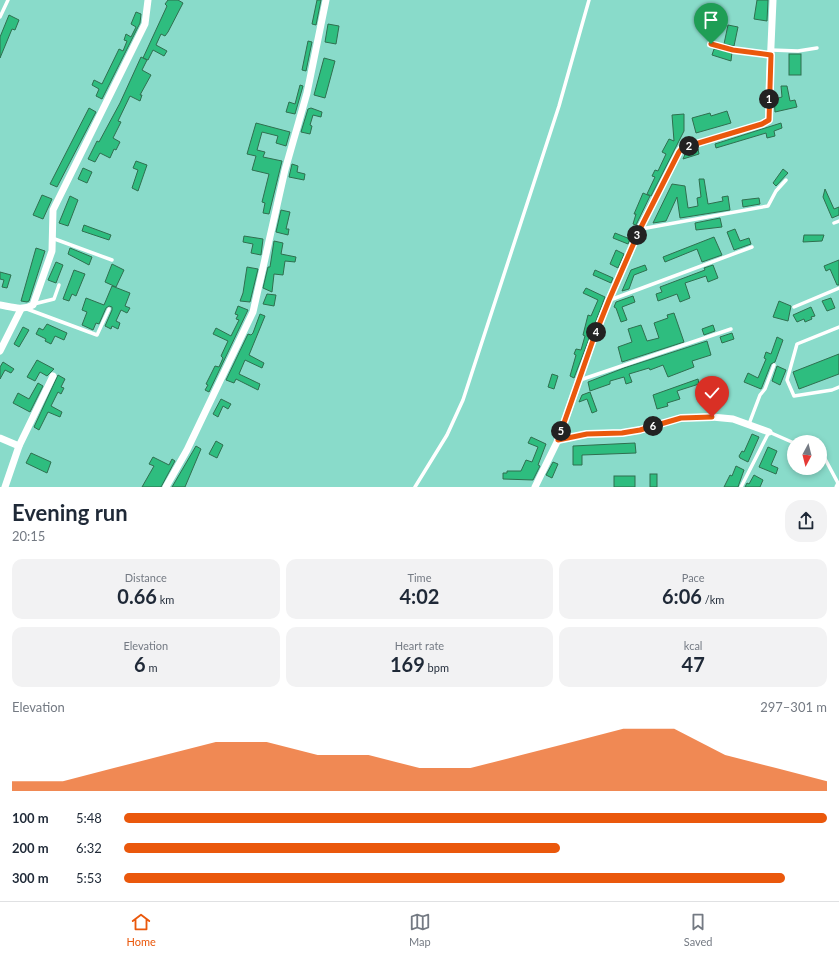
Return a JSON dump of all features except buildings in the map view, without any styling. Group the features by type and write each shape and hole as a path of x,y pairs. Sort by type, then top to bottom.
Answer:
{"street":[{"path":"0,305 24,309 33,305 52,251 53,210 145,24 148,0"},
{"path":"166,487 187,450 253,312 285,170 307,93 326,0"},
{"path":"535,487 558,440 593,340 609,300 640,229 681,149 722,135 762,124 769,120 774,0"},
{"path":"0,351 24,309"},
{"path":"5,487 19,446 53,376"},
{"path":"558,440 587,434 622,433 640,430 681,418 712,417 733,419 769,432"},
{"path":"0,438 19,446"}],"lane":[{"path":"0,17 8,0"},
{"path":"415,487 447,435 463,400 558,106 589,0"},
{"path":"711,44 733,50 771,52 798,51 817,48"},
{"path":"640,229 768,206 776,191 786,180"},
{"path":"834,223 839,221"},
{"path":"52,238 112,260"},
{"path":"609,300 752,247"},
{"path":"33,305 54,299 58,285"},
{"path":"794,307 839,288"},
{"path":"24,309 96,335 109,309"},
{"path":"839,327 797,344 787,380 794,396 839,388"},
{"path":"580,380 731,329"},
{"path":"748,424 760,395 765,389 774,365"},
{"path":"742,487 769,432 787,440"},
{"path":"827,464 839,486"}],"route":[{"path":"711,44 733,50 771,55 769,120 762,124 682,148 679,152 640,229 609,300 593,340 558,440 587,434 622,433 640,430 681,418 712,417"}]}
